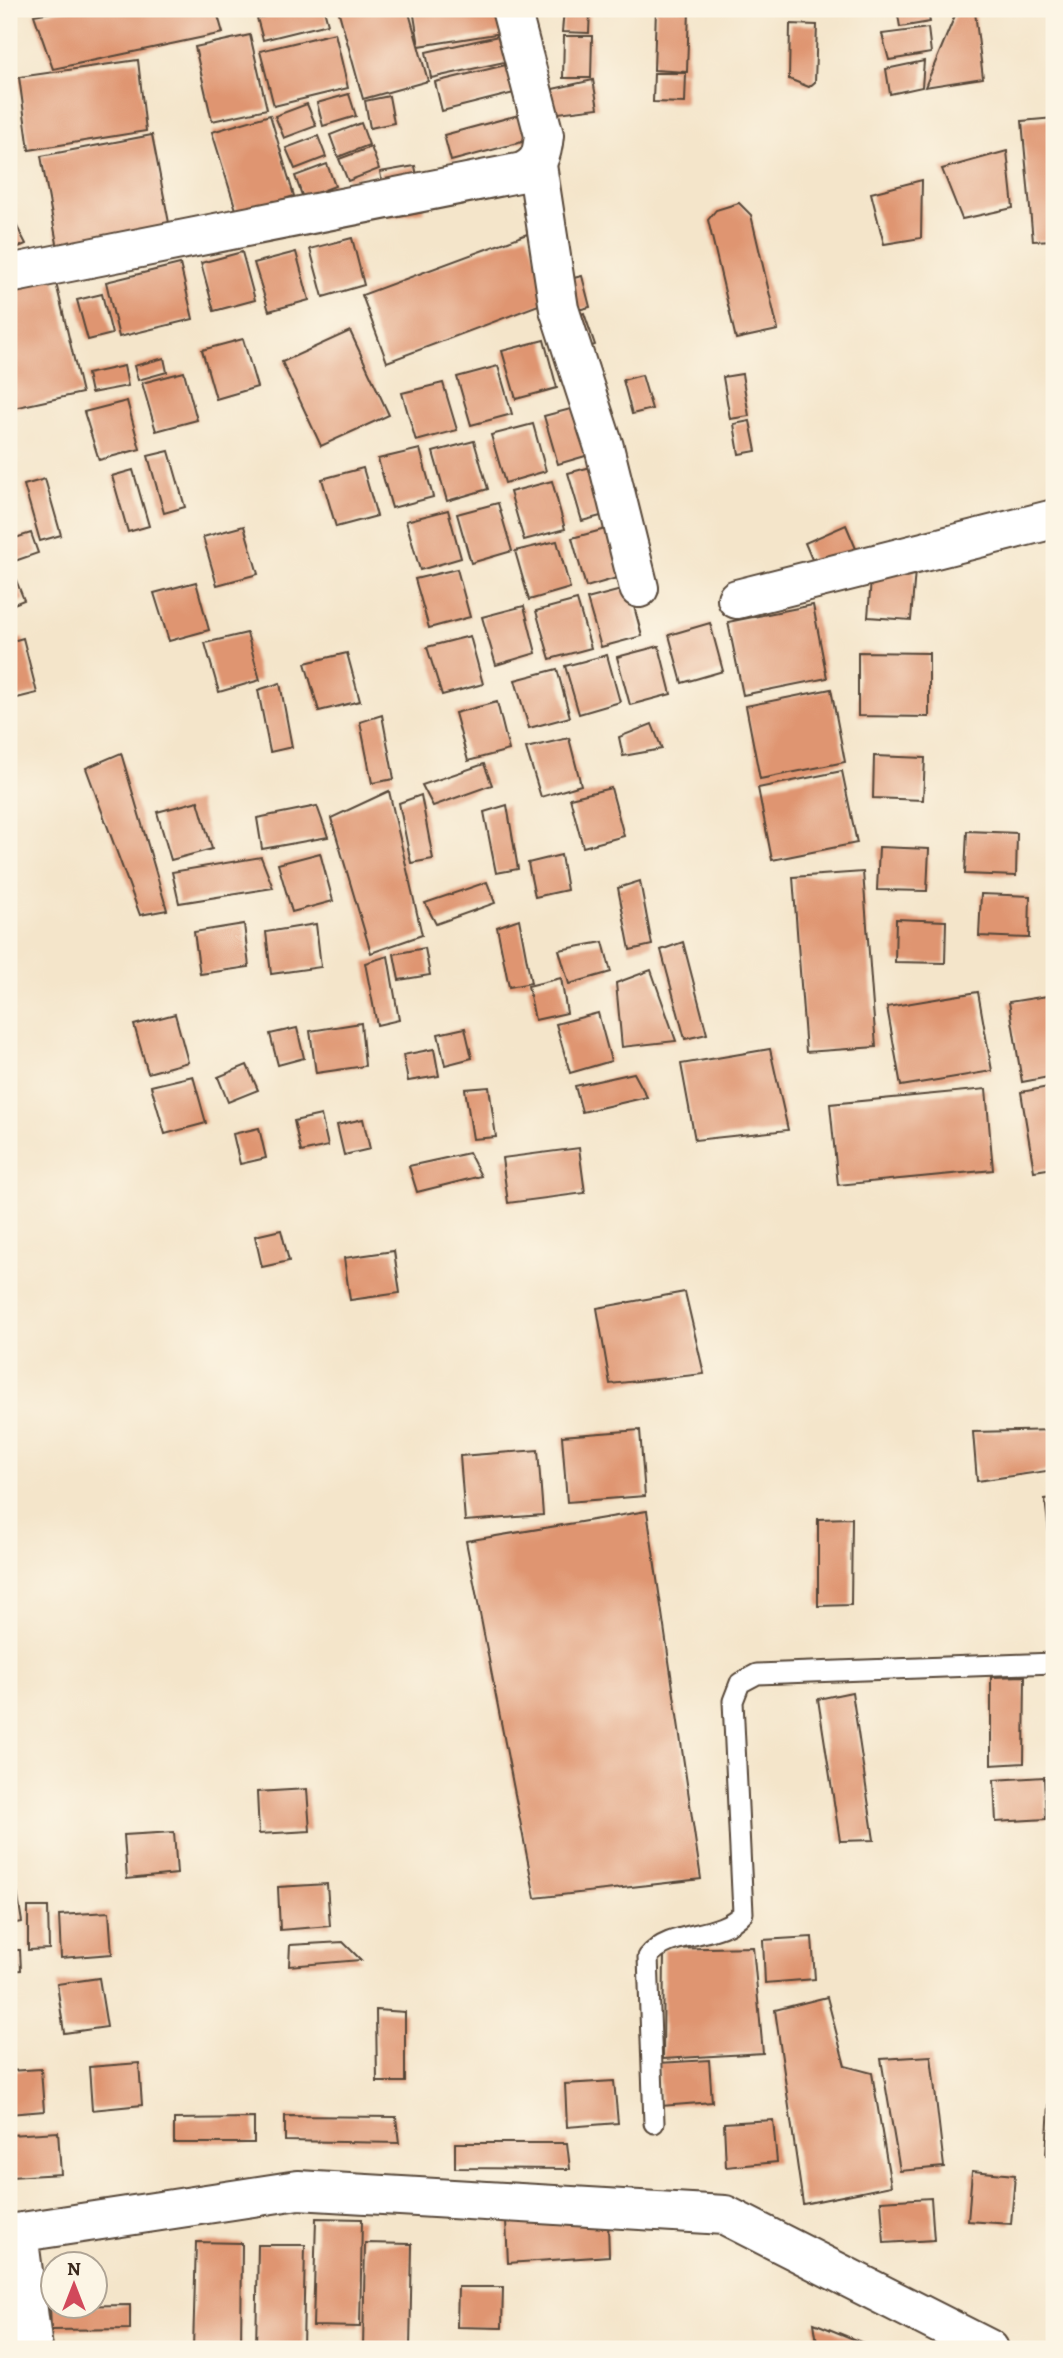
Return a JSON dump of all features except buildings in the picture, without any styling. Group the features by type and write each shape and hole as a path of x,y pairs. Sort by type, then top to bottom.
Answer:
{"street":[{"path":"511,9 544,135 542,153 537,165 559,309 604,447 639,588"},
{"path":"9,274 523,173 537,165"},
{"path":"737,598 1054,519"},
{"path":"33,2349 13,2233 298,2190 725,2215 989,2349"}],"lane":[{"path":"654,2123 648,1957 656,1946 733,1924 743,1913 733,1701 740,1683 757,1674 1054,1663"}]}
